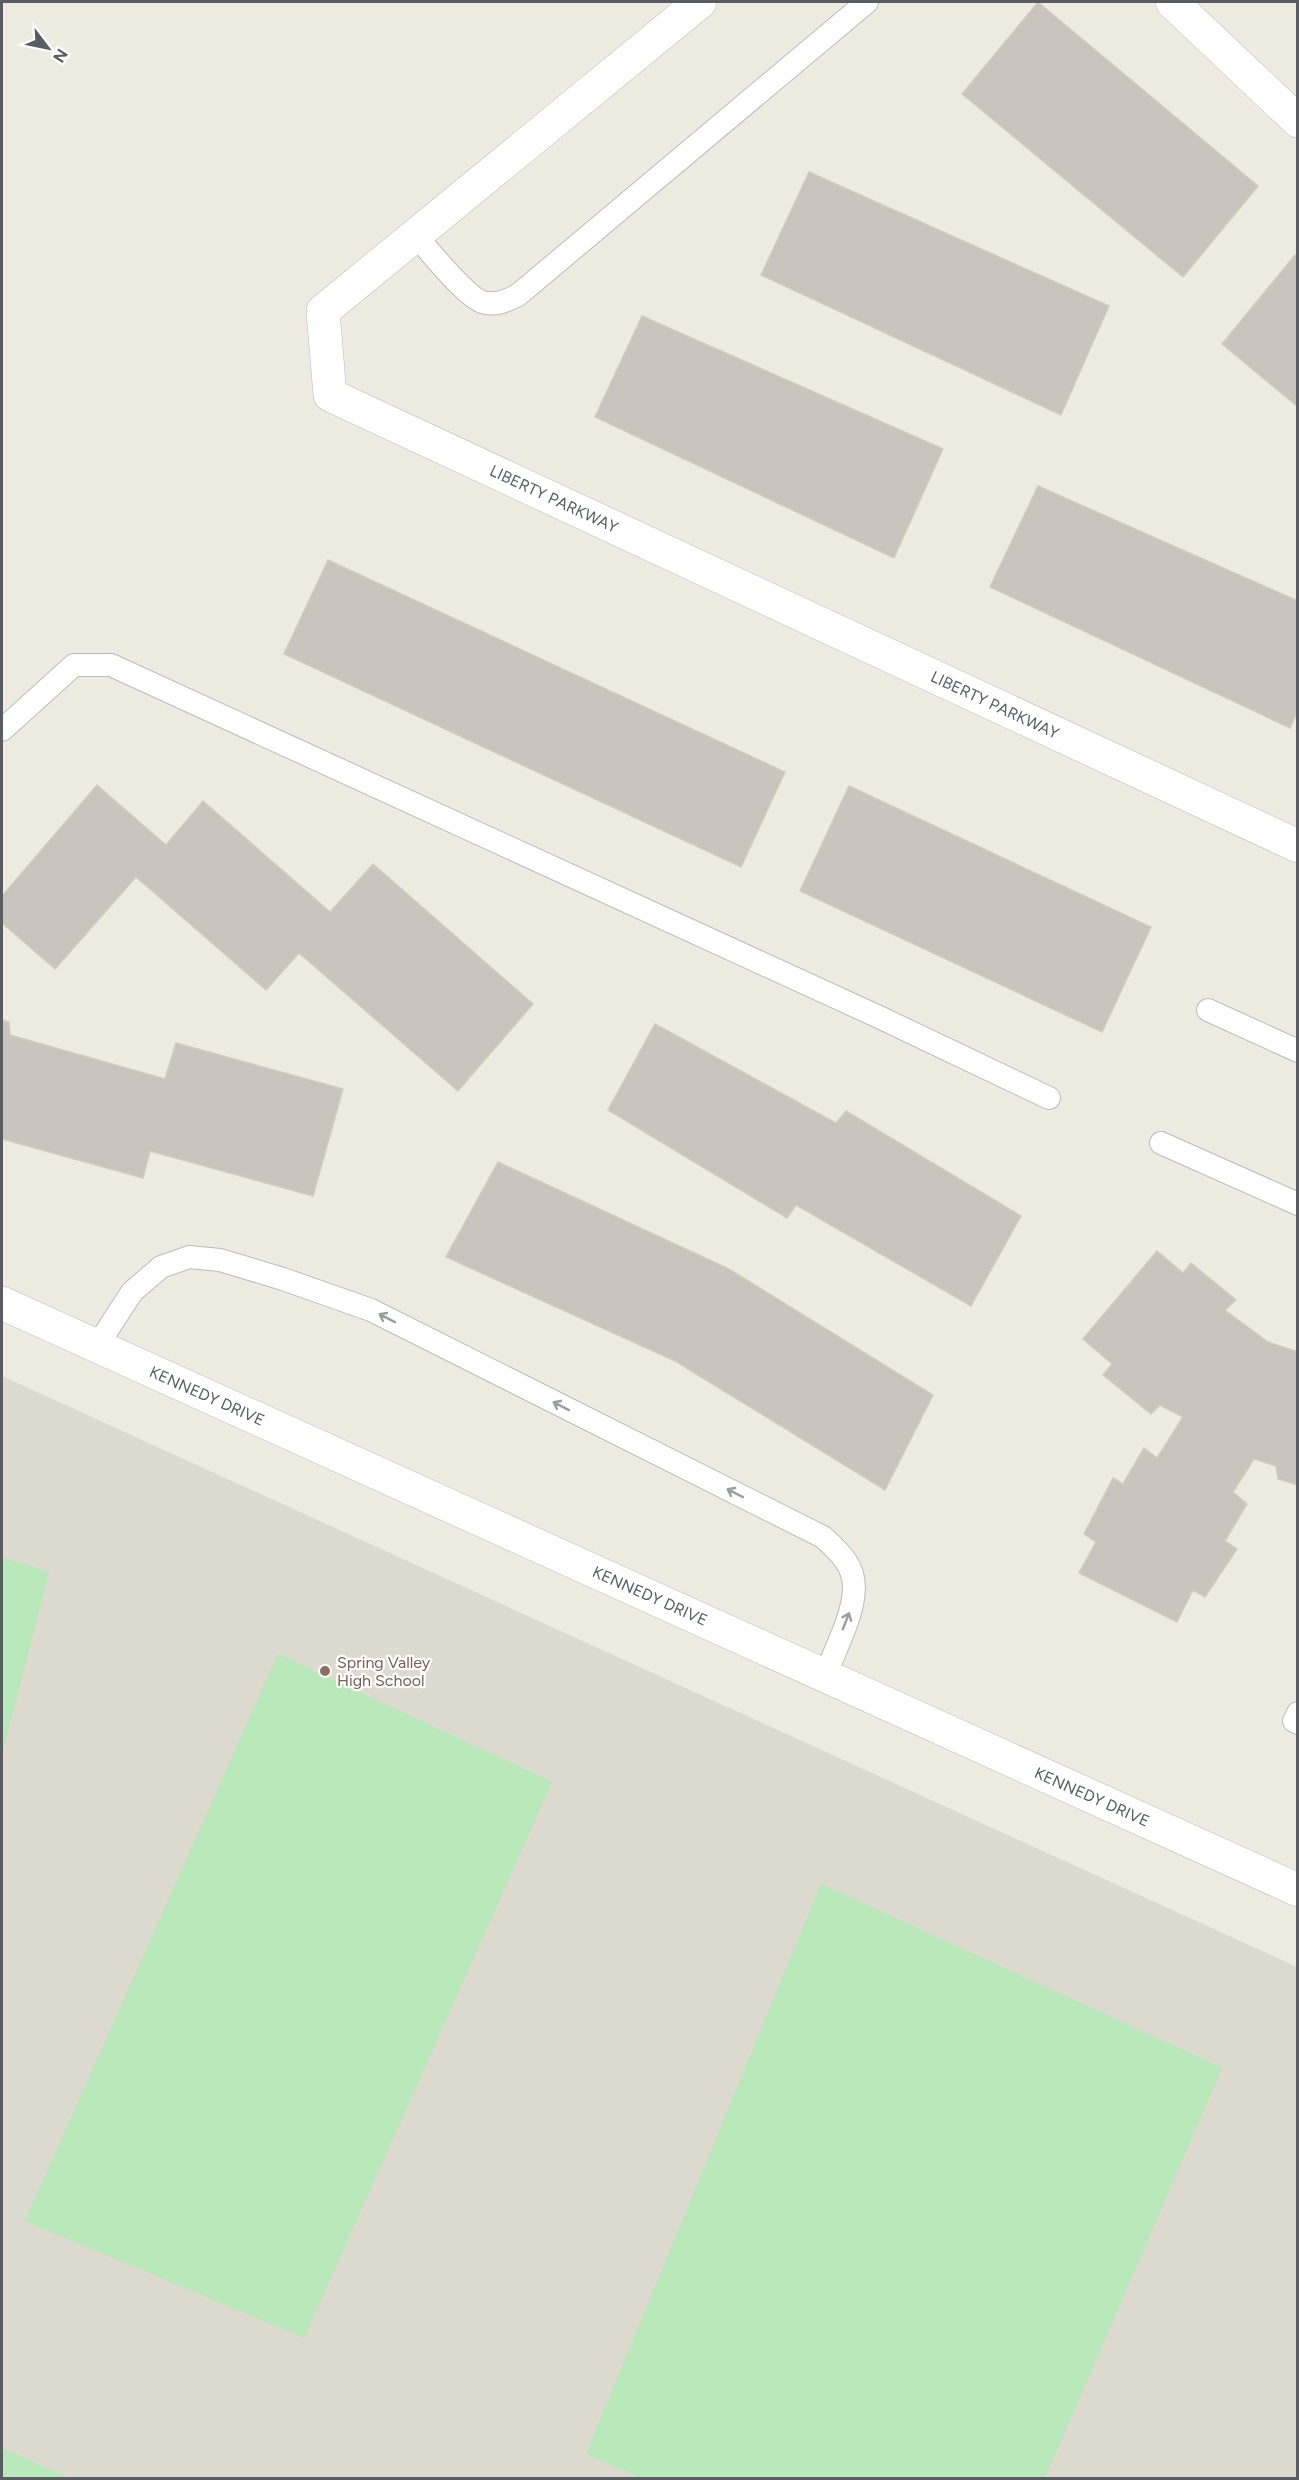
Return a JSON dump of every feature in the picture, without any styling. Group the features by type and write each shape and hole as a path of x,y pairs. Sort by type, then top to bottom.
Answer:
{"street":[{"name":"LIBERTY PARKWAY","path":"700,2 322,311 330,395 1298,846"},
{"path":"1172,2 1298,121"},
{"name":"KENNEDY DRIVE","path":"2,1303 1298,1890"}],"lane":[{"path":"415,235 469,294 481,302 505,303 518,296 867,2"},
{"path":"2,730 74,665 111,665 879,1017 1049,1098"},
{"path":"1208,1010 1298,1051"},
{"path":"1161,1143 1298,1204"},
{"path":"97,1346 132,1292 161,1267 189,1257 220,1260 371,1310 823,1537 841,1554 853,1576 854,1599 825,1676"},
{"path":"1298,1713 1294,1721 1298,1723"}],"shaded area":[{"name":"Spring Valley High School","path":"2,1376 1297,1967 1297,2478 2,2478"}],"green space":[{"path":"2,1557 49,1572 2,1755"},
{"path":"278,1654 552,1782 304,2338 25,2221"},
{"path":"821,1884 1222,2068 1045,2478 640,2478 586,2454"},
{"path":"2,2448 69,2478 2,2478"}],"building":[{"path":"1038,2 1258,186 1183,277 962,94"},
{"path":"809,172 1109,306 1061,415 761,275"},
{"path":"1295,255 1298,257 1298,407 1222,344"},
{"path":"642,316 943,449 894,558 595,417"},
{"path":"1038,486 1298,601 1298,710 1290,728 990,587"},
{"path":"328,560 785,772 741,867 284,654"},
{"path":"97,785 166,845 203,801 330,912 373,864 533,1004 458,1091 299,953 266,990 136,877 55,969 2,923 2,896"},
{"path":"849,786 1151,927 1102,1032 800,891"},
{"path":"2,1020 9,1022 10,1035 165,1079 176,1043 343,1089 313,1196 150,1151 143,1178 2,1139"},
{"path":"655,1024 836,1123 846,1111 1021,1216 971,1306 796,1205 787,1218 608,1110"},
{"path":"498,1162 729,1269 933,1395 885,1490 675,1361 446,1257"},
{"path":"1157,1251 1183,1273 1191,1263 1236,1300 1225,1310 1268,1342 1298,1352 1298,1485 1278,1479 1276,1466 1254,1459 1233,1492 1247,1504 1225,1541 1237,1549 1205,1597 1193,1590 1177,1622 1079,1573 1096,1542 1084,1534 1113,1478 1123,1484 1144,1448 1157,1458 1183,1417 1160,1405 1151,1414 1103,1375 1112,1364 1083,1339"}],"place":[{"name":"Spring Valley High School","path":"325,1671"}]}
